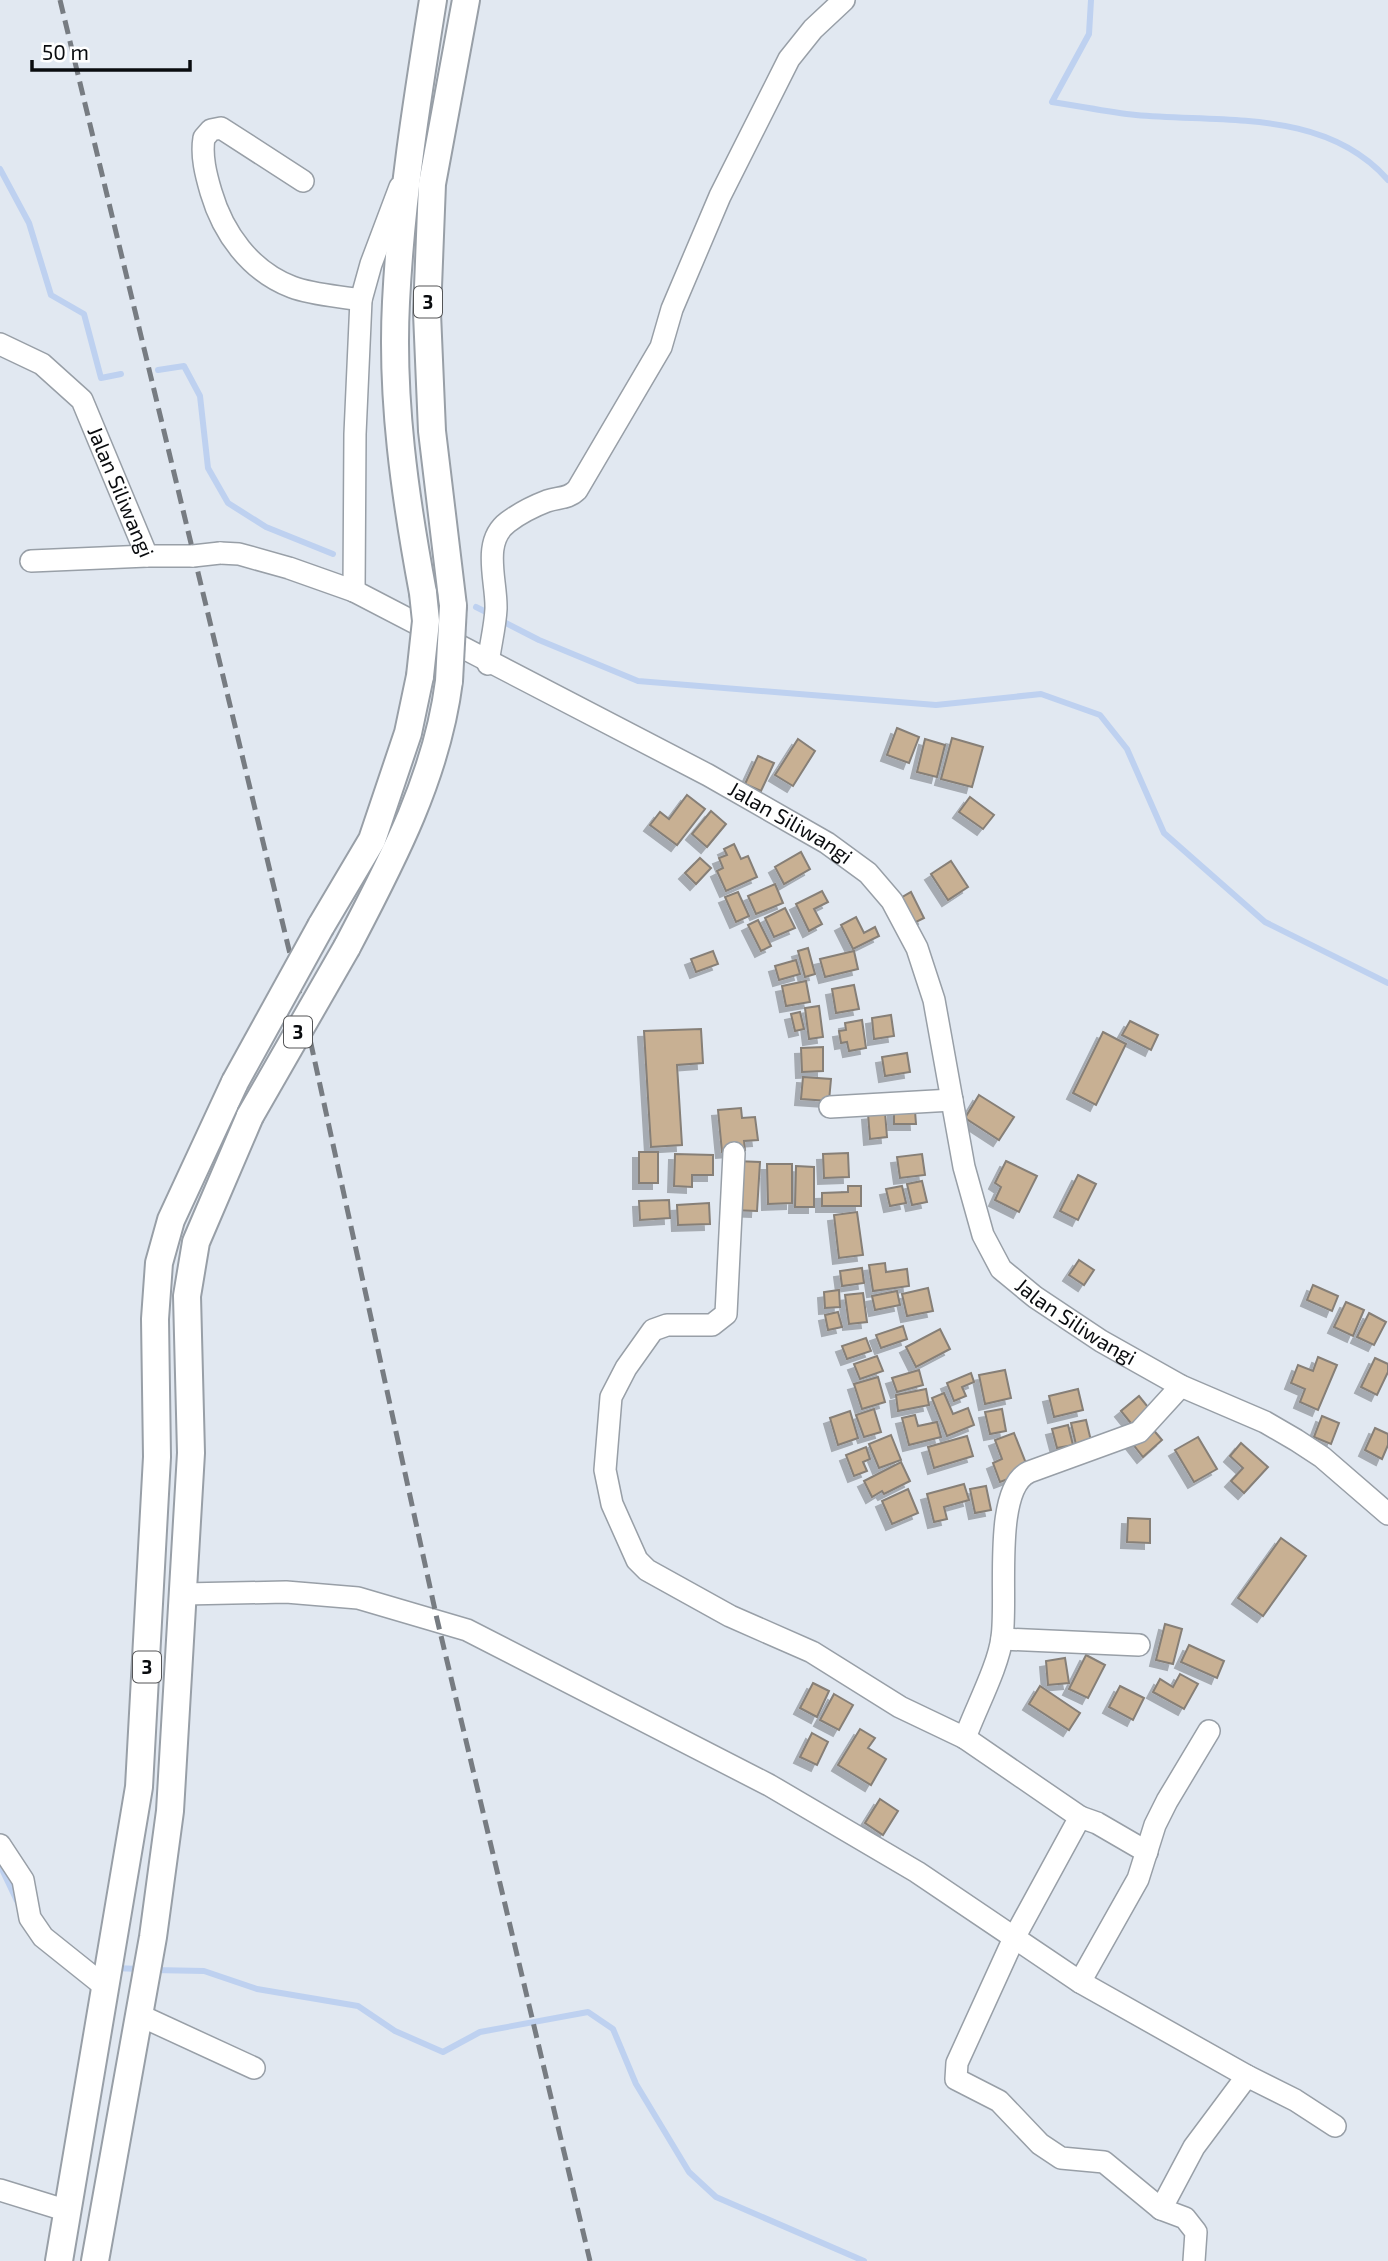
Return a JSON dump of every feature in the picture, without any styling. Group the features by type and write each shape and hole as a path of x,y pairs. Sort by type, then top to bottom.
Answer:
{"main road":[{"name":"3","path":"59,2261 103,1985 119,1916 139,1787 157,1457 155,1319 159,1263 171,1220 235,1082 372,840 408,733 420,676 426,621 403,477 398,415 396,304 406,172 433,0"},
{"name":"3","path":"95,2261 139,2015 170,1811 191,1453 187,1296 196,1242 250,1116 347,947 393,860 436,750 445,717 453,606 432,431 427,313 432,184 466,0"}],"street":[{"path":"488,664 495,615 492,551 498,533 507,523 526,511 549,501 567,498 577,490 661,347 672,309 765,103 797,46 844,0"},
{"path":"303,181 221,128 211,130 204,138 206,176 218,217 229,237 263,271 293,287 361,300"},
{"path":"354,592 355,434 361,300 371,264 406,172"},
{"name":"Jalan Siliwangi","path":"0,344 42,363 82,400 147,556 239,554 289,568 354,592 775,813 827,843 868,873 892,901 917,948 934,1000 964,1167 983,1235 1001,1269 1015,1283 1063,1316 1181,1386 1265,1422 1296,1440 1332,1465 1388,1514"},
{"path":"31,561 147,556"},
{"path":"830,1107 952,1100"},
{"path":"734,1153 726,1314 712,1325 657,1327 626,1368 611,1397 606,1470 617,1517 627,1543 647,1570 730,1616 812,1652 900,1707 965,1738 1080,1817 1097,1823 1147,1852"},
{"path":"965,1738 1002,1639 1006,1519 1008,1506 1022,1475 1139,1432 1181,1386"},
{"path":"184,1594 286,1592 358,1598 467,1630 769,1785 917,1872 1080,1982 1247,2077 1295,2100 1335,2126"},
{"path":"1002,1639 1139,1645"},
{"path":"1080,1982 1138,1879 1167,1801 1209,1731"},
{"path":"1080,1817 1014,1938 957,2063 956,2079 999,2101 1040,2144 1061,2158 1104,2162 1161,2209 1185,2218 1193,2225 1197,2239 1194,2261"},
{"path":"0,1845 23,1880 30,1918 43,1937 103,1985"},
{"path":"139,2015 254,2068"},
{"path":"1161,2209 1199,2139 1247,2077"},
{"path":"0,2190 68,2210"}],"building":[{"path":"897,728 919,737 909,763 887,755"},
{"path":"952,738 983,747 972,787 941,779"},
{"path":"798,739 815,751 793,786 775,775"},
{"path":"925,739 945,745 937,777 917,772"},
{"path":"758,756 774,763 761,791 745,784"},
{"path":"687,795 705,809 677,845 650,825 660,812 669,819"},
{"path":"970,797 994,815 983,829 959,812"},
{"path":"711,811 726,824 707,847 692,834"},
{"path":"734,844 741,859 748,856 757,877 726,891 717,871 723,868 719,858 727,855 724,849"},
{"path":"801,852 810,869 784,884 775,867"},
{"path":"700,858 711,868 696,884 685,873"},
{"path":"951,861 968,887 948,900 931,874"},
{"path":"775,884 783,903 756,914 748,896"},
{"path":"822,891 828,902 814,909 822,924 809,931 796,904"},
{"path":"738,892 749,916 736,922 725,897"},
{"path":"911,892 924,918 912,924 899,899"},
{"path":"785,908 795,928 774,937 765,918"},
{"path":"856,917 864,933 875,927 879,936 853,949 841,925"},
{"path":"758,920 771,946 761,951 748,925"},
{"path":"808,948 815,974 805,977 798,951"},
{"path":"713,951 718,964 696,972 691,959"},
{"path":"854,951 858,969 825,977 820,959"},
{"path":"796,960 800,974 779,980 775,966"},
{"path":"806,981 810,1002 786,1006 782,986"},
{"path":"854,985 859,1009 836,1013 832,989"},
{"path":"819,1006 823,1037 809,1039 805,1008"},
{"path":"800,1012 804,1029 795,1031 791,1014"},
{"path":"891,1015 894,1036 874,1039 872,1018"},
{"path":"862,1020 866,1048 849,1051 847,1042 841,1043 839,1031 846,1030 845,1023"},
{"path":"1130,1021 1158,1035 1151,1050 1122,1035"},
{"path":"701,1029 703,1063 677,1065 682,1145 651,1147 644,1031"},
{"path":"1103,1032 1126,1044 1096,1105 1073,1093"},
{"path":"823,1047 823,1071 802,1072 801,1048"},
{"path":"907,1053 910,1072 885,1076 882,1057"},
{"path":"803,1077 831,1079 829,1101 801,1099"},
{"path":"979,1095 1014,1117 999,1140 965,1118"},
{"path":"741,1108 742,1118 755,1117 758,1140 744,1141 745,1150 722,1152 718,1110"},
{"path":"894,1110 915,1111 916,1124 894,1124"},
{"path":"885,1112 887,1137 870,1139 868,1114"},
{"path":"639,1152 658,1152 658,1183 639,1183"},
{"path":"848,1153 849,1177 824,1178 823,1154"},
{"path":"675,1154 713,1155 713,1175 692,1175 692,1187 674,1186"},
{"path":"922,1154 925,1175 900,1178 897,1157"},
{"path":"735,1161 760,1162 757,1211 732,1210"},
{"path":"1006,1161 1037,1176 1019,1212 995,1200 1001,1187 995,1183"},
{"path":"767,1164 792,1164 792,1203 768,1204"},
{"path":"796,1166 814,1167 814,1207 795,1207"},
{"path":"1078,1175 1096,1184 1078,1220 1060,1211"},
{"path":"922,1181 927,1202 912,1205 907,1184"},
{"path":"848,1186 861,1186 861,1206 822,1206 822,1193 848,1192"},
{"path":"902,1186 906,1203 890,1206 886,1189"},
{"path":"669,1200 670,1218 640,1220 639,1201"},
{"path":"709,1203 710,1224 678,1225 677,1205"},
{"path":"857,1212 863,1255 839,1258 834,1215"},
{"path":"1079,1260 1094,1270 1084,1285 1069,1275"},
{"path":"885,1263 886,1272 907,1269 909,1286 873,1291 869,1265"},
{"path":"862,1268 864,1283 842,1286 840,1271"},
{"path":"1313,1285 1338,1296 1332,1311 1307,1300"},
{"path":"928,1288 933,1311 907,1316 902,1294"},
{"path":"839,1290 840,1307 825,1308 824,1292"},
{"path":"897,1291 900,1305 875,1310 872,1296"},
{"path":"863,1293 867,1322 849,1324 845,1295"},
{"path":"1346,1302 1364,1310 1353,1336 1334,1327"},
{"path":"838,1312 842,1327 828,1330 825,1315"},
{"path":"1369,1313 1386,1322 1374,1345 1357,1337"},
{"path":"903,1326 907,1339 881,1348 876,1335"},
{"path":"940,1329 950,1349 916,1367 906,1347"},
{"path":"866,1338 871,1351 847,1359 842,1346"},
{"path":"877,1356 883,1371 860,1379 854,1364"},
{"path":"1318,1357 1337,1365 1318,1410 1300,1402 1305,1389 1291,1383 1298,1365 1313,1371"},
{"path":"1375,1358 1388,1364 1388,1372 1377,1395 1361,1387"},
{"path":"919,1370 923,1385 897,1392 892,1378"},
{"path":"1005,1370 1011,1398 985,1404 979,1375"},
{"path":"971,1373 974,1382 962,1387 966,1396 954,1401 947,1383"},
{"path":"878,1377 885,1402 862,1409 854,1384"},
{"path":"926,1389 929,1405 898,1411 896,1395"},
{"path":"1078,1389 1083,1410 1054,1417 1049,1396"},
{"path":"944,1393 953,1414 968,1408 974,1425 947,1436 932,1398"},
{"path":"1139,1396 1152,1412 1134,1427 1121,1411"},
{"path":"874,1409 881,1432 864,1437 856,1415"},
{"path":"1002,1409 1006,1431 990,1434 985,1412"},
{"path":"850,1411 858,1438 838,1445 830,1418"},
{"path":"915,1415 918,1426 937,1422 941,1437 909,1445 902,1418"},
{"path":"1322,1416 1339,1423 1331,1444 1314,1437"},
{"path":"1086,1420 1092,1445 1077,1449 1071,1423"},
{"path":"1068,1425 1073,1445 1057,1448 1052,1429"},
{"path":"1151,1427 1162,1440 1143,1457 1132,1443"},
{"path":"1375,1428 1388,1434 1388,1445 1382,1459 1365,1450"},
{"path":"1014,1433 1029,1471 1000,1482 993,1463 1002,1459 995,1440"},
{"path":"891,1435 901,1460 879,1468 869,1444"},
{"path":"967,1436 973,1456 934,1468 928,1447"},
{"path":"1198,1437 1217,1469 1194,1482 1175,1450"},
{"path":"1241,1443 1268,1467 1244,1493 1231,1481 1243,1468 1230,1456"},
{"path":"866,1447 870,1459 863,1462 867,1471 854,1476 846,1455"},
{"path":"901,1462 910,1481 872,1497 864,1481"},
{"path":"964,1484 969,1500 944,1507 947,1519 934,1522 927,1494"},
{"path":"986,1486 991,1510 975,1513 970,1489"},
{"path":"908,1489 918,1513 892,1524 882,1501"},
{"path":"1128,1518 1150,1519 1150,1543 1127,1542"},
{"path":"1281,1538 1306,1556 1263,1616 1238,1598"},
{"path":"1165,1624 1182,1629 1173,1664 1156,1660"},
{"path":"1189,1645 1224,1661 1217,1678 1181,1662"},
{"path":"1086,1655 1105,1665 1088,1698 1069,1689"},
{"path":"1065,1658 1069,1683 1048,1685 1046,1661"},
{"path":"1180,1674 1198,1684 1184,1709 1153,1692 1160,1679 1173,1687"},
{"path":"813,1683 829,1691 817,1717 800,1708"},
{"path":"1040,1686 1080,1713 1069,1730 1029,1704"},
{"path":"1120,1686 1144,1698 1133,1720 1109,1707"},
{"path":"834,1694 853,1705 839,1730 820,1720"},
{"path":"860,1729 875,1738 868,1748 886,1759 871,1785 838,1765"},
{"path":"812,1733 828,1742 817,1765 800,1757"},
{"path":"880,1799 898,1811 883,1835 865,1823"}],"waterway":[{"path":"1091,0 1089,34 1052,102 1136,115 1236,120 1303,130 1334,141 1363,157 1388,180"},
{"path":"0,169 29,223 51,295 84,314 101,378 121,374"},
{"path":"158,370 184,366 200,396 208,468 228,503 266,527 333,554"},
{"path":"476,607 490,614"},
{"path":"500,620 539,640 638,681 936,705 1041,694 1100,715 1127,749 1164,833 1265,922 1388,983"},
{"path":"0,1865 18,1903"},
{"path":"115,1968 139,1969"},
{"path":"153,1970 204,1971 257,1989 358,2006 395,2031 443,2052 480,2032 588,2012 613,2029 636,2084 689,2172 716,2197 864,2261"}],"railway":[{"path":"60,0 304,1012 437,1619 590,2261"}]}
